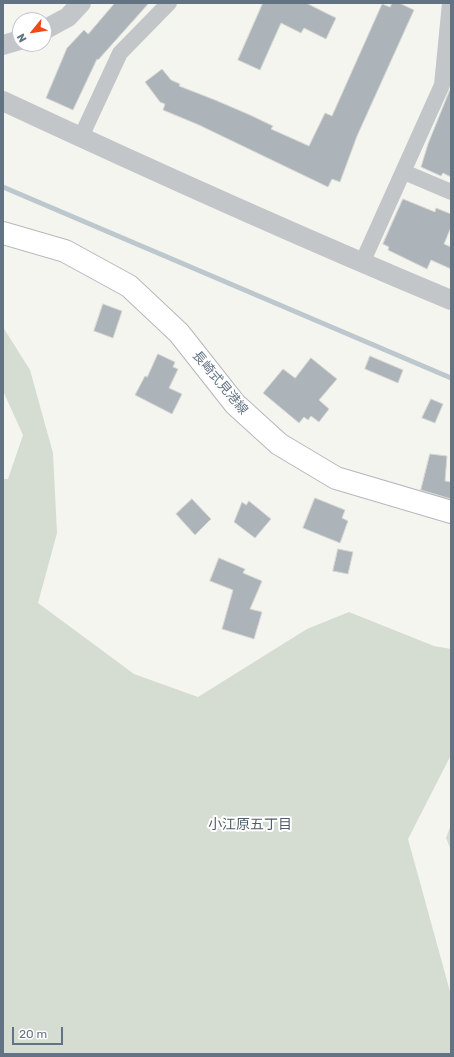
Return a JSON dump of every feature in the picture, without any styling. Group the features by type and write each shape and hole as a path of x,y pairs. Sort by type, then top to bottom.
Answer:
{"main road":[{"name":"長崎式見港線","path":"3,234 65,251 129,286 179,333 235,404 279,444 336,478 451,512"}],"street":[{"path":"52,26 68,17 80,3"},
{"path":"81,137 120,53 169,3"},
{"path":"362,263 404,172 446,87 450,3"},
{"path":"3,101 362,263 451,300"},
{"path":"404,172 451,192"}],"shaded area":[{"path":"3,327 30,370 53,453 57,533 38,603 134,674 198,697 307,629 349,612 434,646 451,649 451,755 408,839 451,995 451,1054 3,1054 3,479 8,479 23,435 3,391"},
{"path":"451,824 451,850 446,838"}],"building":[{"path":"115,3 149,3 98,60 97,59 73,110 46,98 67,48 84,30 88,34"},
{"path":"263,3 306,3 336,18 326,39 304,28 301,33 281,23 260,70 238,60"},
{"path":"392,3 399,3 414,10 357,136 340,182 332,179 328,187 199,125 163,110 165,104 160,102 145,82 162,69 171,80 180,84 179,86 250,115 273,126 271,129 309,146 325,113 332,116 382,4 390,7"},
{"path":"450,90 451,177 443,173 441,176 421,167 428,144"},
{"path":"403,199 435,212 436,208 451,214 451,227 444,244 451,247 451,269 431,260 427,269 388,250 389,247 383,244"},
{"path":"103,304 122,311 113,338 94,331"},
{"path":"158,354 175,362 173,367 178,369 169,388 182,394 172,414 135,395 145,376 147,377"},
{"path":"370,356 403,370 398,383 365,369"},
{"path":"311,358 337,379 319,400 329,409 319,422 311,416 308,420 304,417 299,423 263,393 283,369 295,378"},
{"path":"431,399 443,404 435,423 422,418"},
{"path":"430,454 447,456 445,481 451,482 451,499 421,490"},
{"path":"315,498 345,510 342,518 348,521 340,543 303,528"},
{"path":"192,499 211,519 195,535 176,514"},
{"path":"249,501 271,519 255,538 234,522 242,502 246,505"},
{"path":"338,549 353,552 348,574 333,571"},
{"path":"219,558 245,569 243,573 262,581 250,609 262,612 254,639 222,629 233,590 210,581"}],"waterway":[{"path":"3,187 451,378"}],"district":[{"name":"小江原五丁目","path":"250,825"}]}
